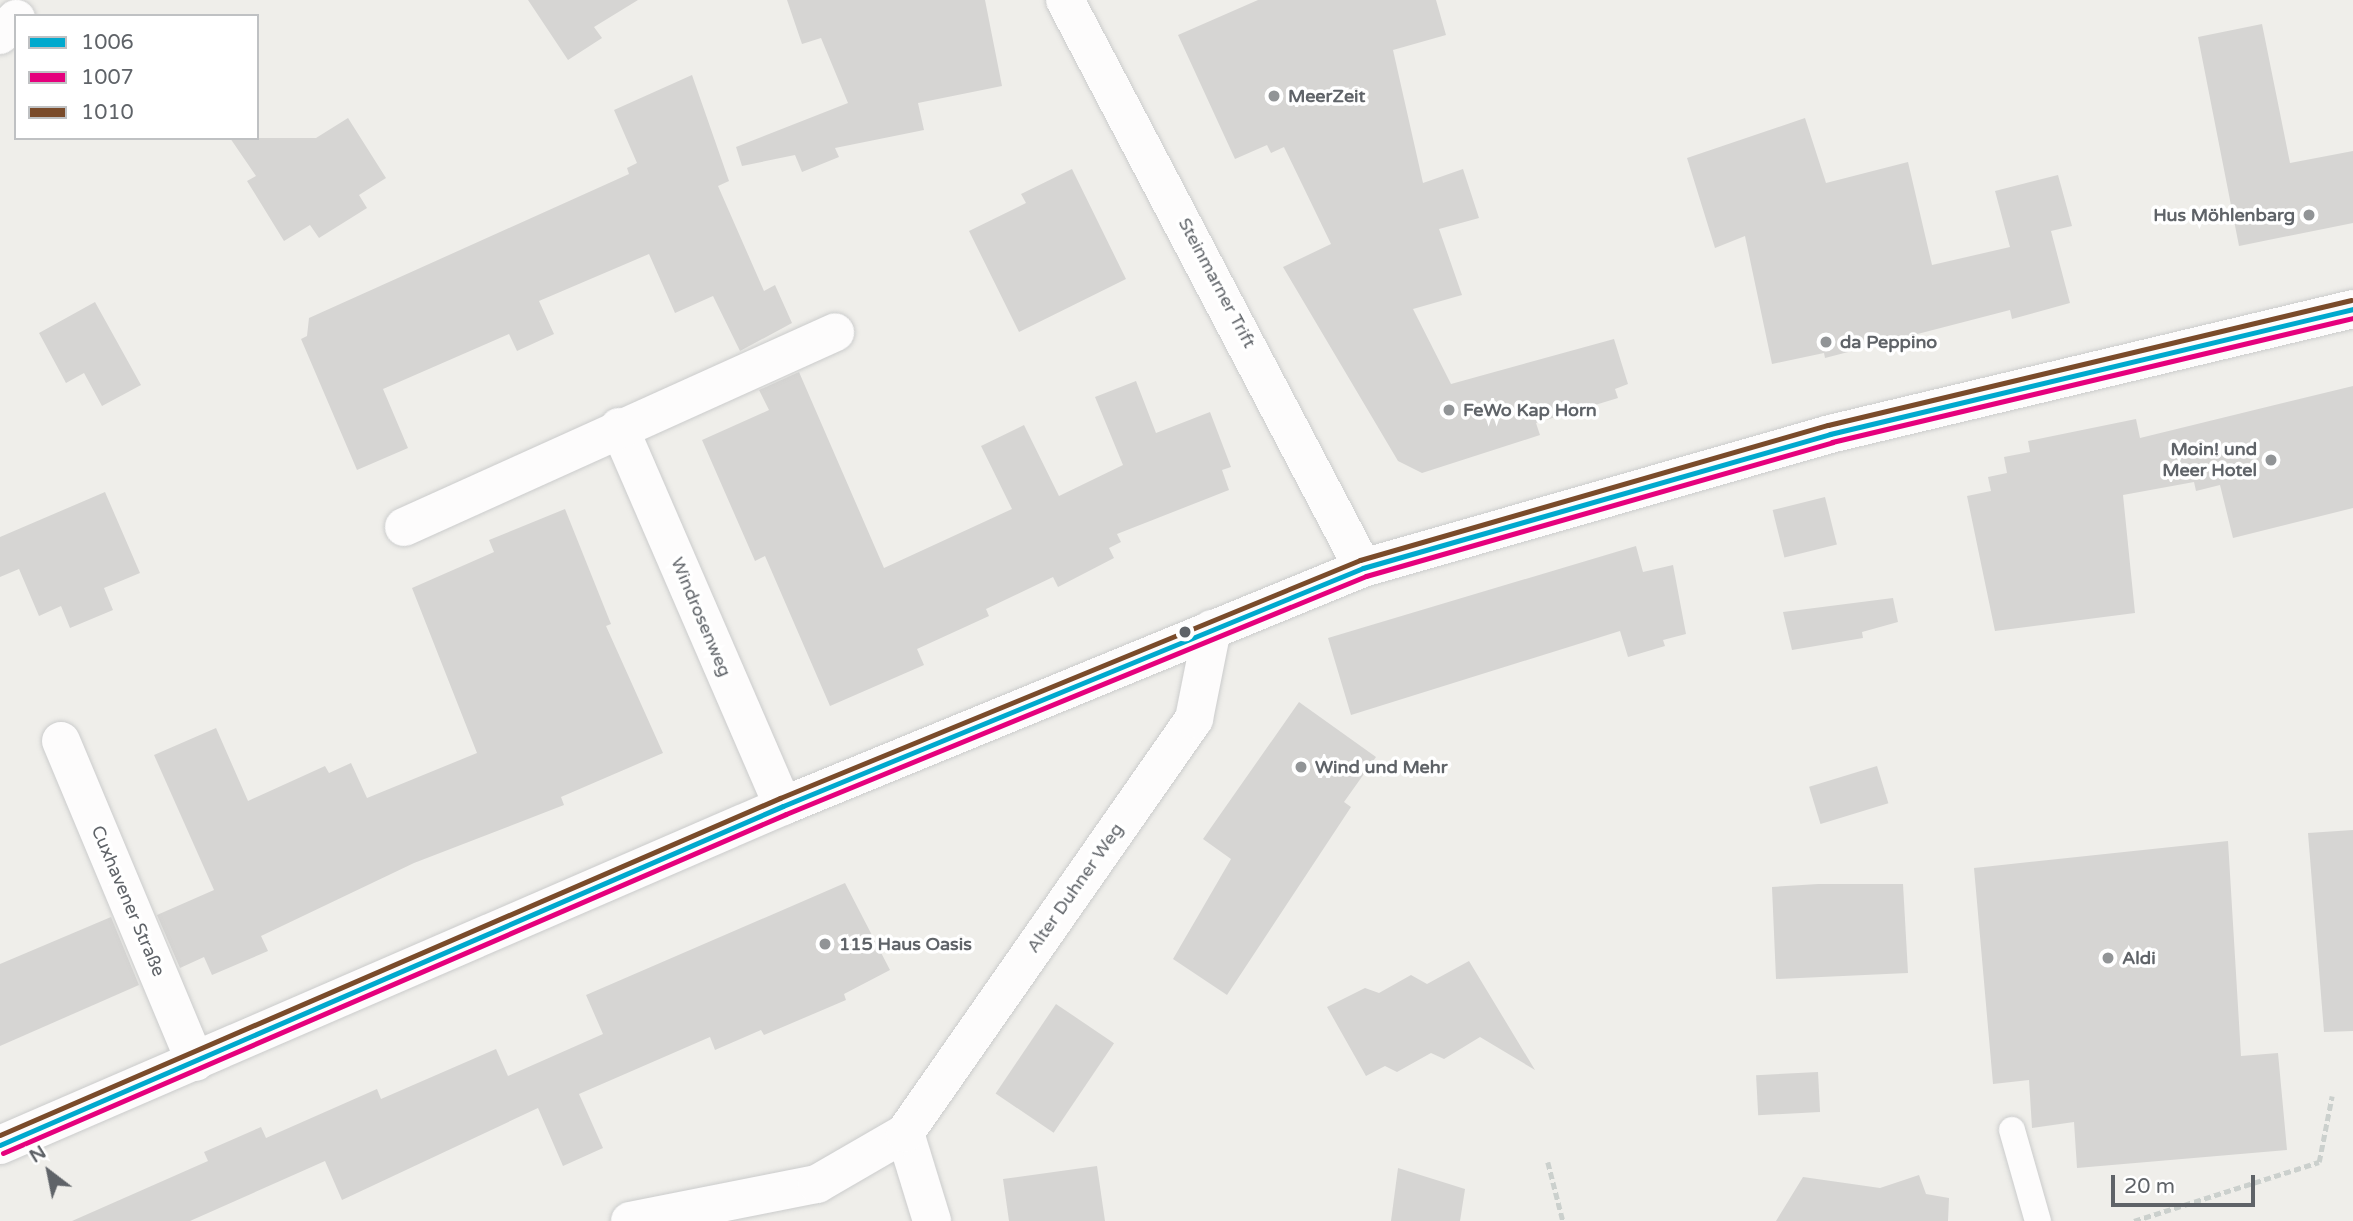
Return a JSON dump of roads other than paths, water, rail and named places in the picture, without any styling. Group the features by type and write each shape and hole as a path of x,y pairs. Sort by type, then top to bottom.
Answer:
{"street":[{"path":"20,14 34,0"},
{"name":"Steinmarner Trift","path":"1065,0 1363,568"},
{"path":"0,36 14,20"},
{"path":"0,1145 783,806 1363,568 1830,434 2353,309"},
{"path":"404,527 619,427 835,332"},
{"name":"Windrosenweg","path":"619,427 783,806"},
{"name":"Alter Duhner Weg","path":"630,1221 817,1184 905,1133 1194,719 1212,629"},
{"name":"Cuxhavener Straße","path":"61,741 195,1062"},
{"path":"905,1133 932,1221"}],"lane":[{"path":"2012,1130 2038,1221"}],"place":[{"name":"MeerZeit","path":"1274,96"},
{"name":"Hus Möhlenbarg","path":"2309,215"},
{"name":"da Peppino","path":"1826,342"},
{"name":"FeWo Kap Horn","path":"1449,410"},
{"name":"Moin! und Meer Hotel","path":"2271,460"},
{"name":"Wind und Mehr","path":"1301,767"},
{"name":"115 Haus Oasis","path":"825,944"},
{"name":"Aldi","path":"2108,958"}]}
